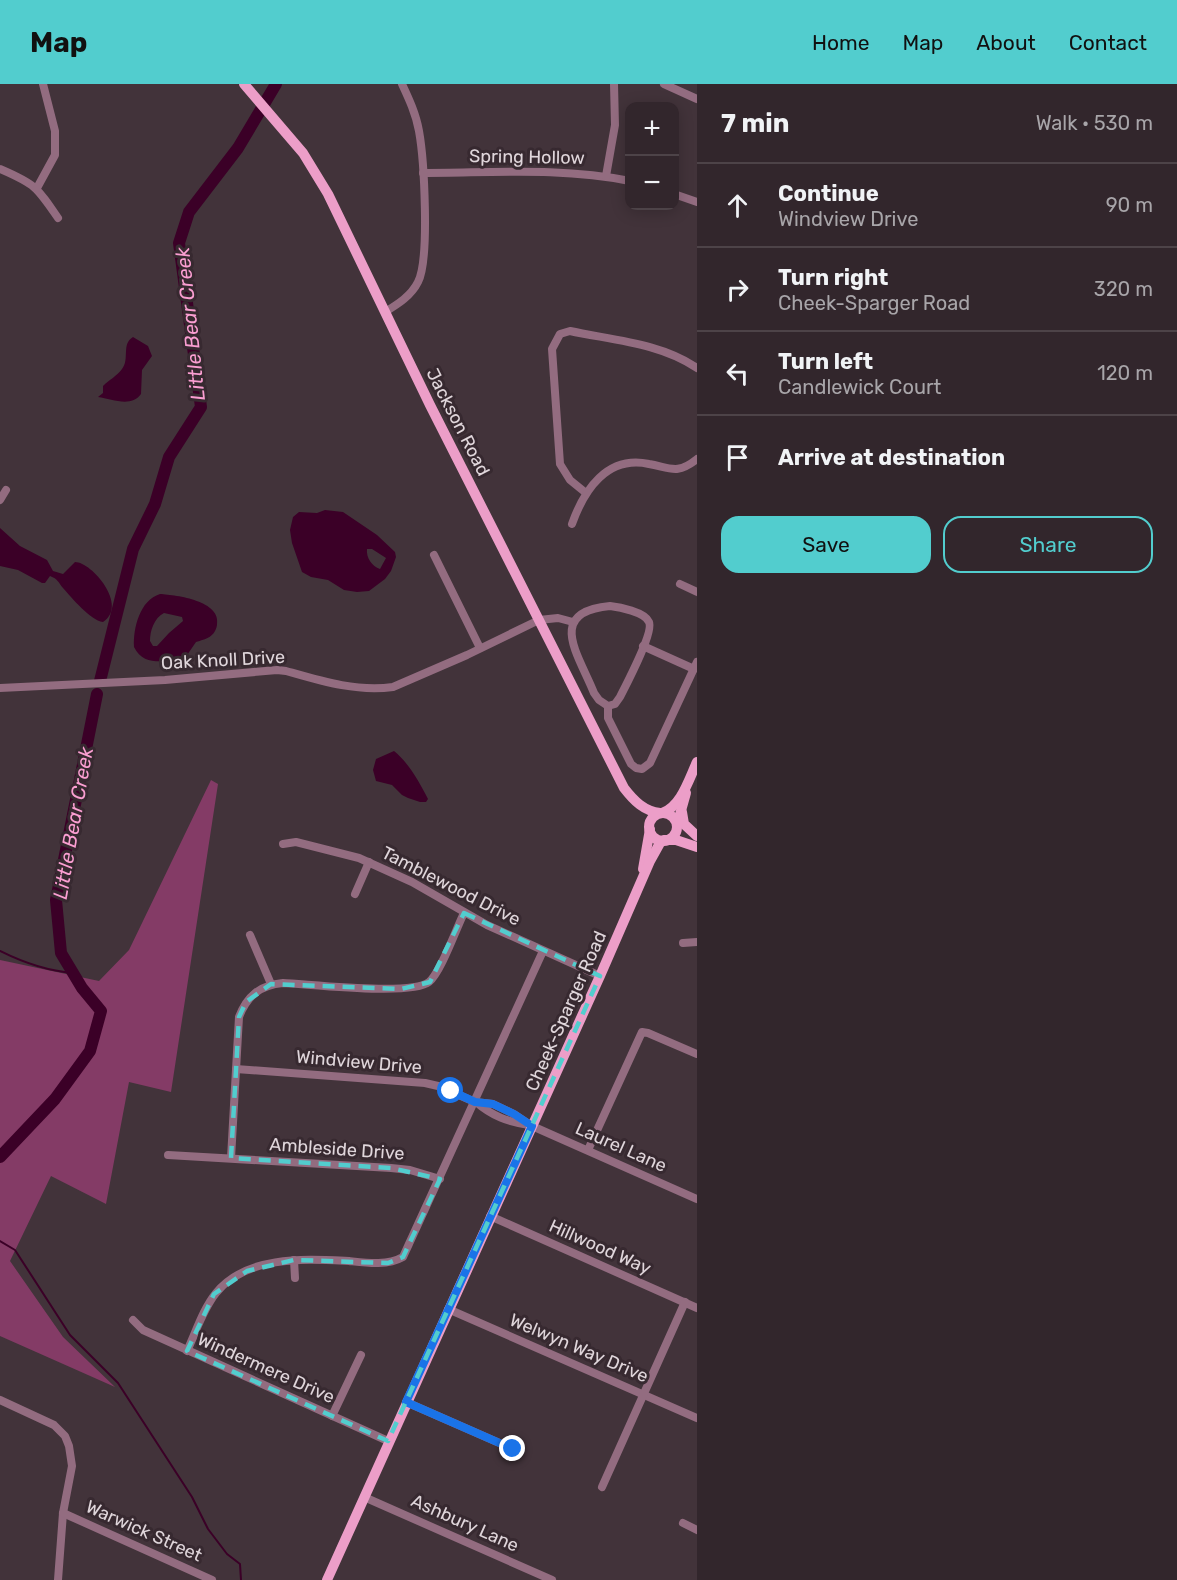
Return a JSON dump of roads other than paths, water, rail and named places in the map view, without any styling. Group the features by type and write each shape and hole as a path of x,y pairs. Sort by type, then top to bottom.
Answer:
{"main road":[{"name":"Jackson Road","path":"244,84 311,163 430,405 624,788 630,805 650,828"},
{"path":"697,762 674,807 652,819 650,828 653,836 697,847"},
{"path":"665,840 675,834 690,778"},
{"name":"Jackson Road","path":"624,788 642,807 661,813"},
{"path":"682,810 684,824 697,838"},
{"path":"661,813 670,815 689,837 697,838"},
{"name":"Cheek-Sparger Road","path":"642,882 650,828"},
{"name":"Cheek-Sparger Road","path":"327,1580 656,851 665,840"}],"street":[{"path":"37,188 55,155 55,130 43,84"},
{"path":"385,312 411,293 421,275 425,250 423,173 417,124 402,84"},
{"path":"606,176 615,124 614,84"},
{"path":"663,84 697,99"},
{"path":"0,169 27,180 37,188 58,218"},
{"name":"Spring Hollow","path":"423,173 546,171 625,180"},
{"path":"679,195 697,202"},
{"path":"586,493 570,480 560,464 552,349 560,334 570,331 647,347 676,356 697,369"},
{"path":"572,524 586,493 604,472 618,465 643,463 679,470 697,459"},
{"path":"0,500 6,490"},
{"path":"434,555 480,648"},
{"path":"680,584 697,592"},
{"path":"610,606 643,616 649,621 650,630 615,704 608,706 594,693 571,635 573,622 580,614 610,606"},
{"path":"539,620 558,618 573,622"},
{"name":"Oak Knoll Drive","path":"0,688 165,680 277,670 354,688 379,689 393,687 539,620"},
{"path":"608,706 608,718 631,764 638,769 645,768 650,763 695,666 643,646"},
{"name":"Tamblewood Drive","path":"283,844 296,842 316,845 369,862 412,882 464,913 600,976"},
{"path":"355,894 369,862"},
{"path":"231,1158 239,1017 243,1007 255,992 271,984 282,983 401,989 426,984 435,975 464,913"},
{"path":"250,935 271,984"},
{"path":"683,943 697,942"},
{"path":"187,1351 214,1294 247,1271 294,1260 388,1263 403,1257 543,951"},
{"path":"588,1150 642,1032 697,1054"},
{"name":"Windview Drive","path":"236,1069 416,1082 438,1086 475,1102 493,1104 532,1126"},
{"name":"Laurel Lane","path":"532,1126 697,1199"},
{"name":"Ambleside Drive","path":"168,1155 391,1168 410,1170 440,1179"},
{"name":"Hillwood Way","path":"490,1216 697,1308"},
{"path":"294,1260 295,1278"},
{"path":"602,1487 685,1302"},
{"name":"Welwyn Way Drive","path":"448,1309 697,1418"},
{"name":"Windermere Drive","path":"133,1320 143,1330 187,1351 388,1441"},
{"path":"332,1416 361,1355"},
{"path":"0,1400 45,1421 60,1431 65,1436 72,1457 70,1483 63,1513 58,1580"},
{"path":"406,1402 513,1449"},
{"name":"Ashbury Lane","path":"364,1497 552,1580"},
{"name":"Warwick Street","path":"63,1513 212,1580"},
{"path":"683,1523 697,1530"}],"waterway":[{"name":"Little Bear Creek","path":"100,681 133,549 155,504 169,457 201,407 179,243 189,212 238,148 276,84"},
{"name":"Little Bear Creek","path":"0,1157 55,1099 90,1051 101,1011 82,988 61,953 56,900 97,694"},
{"path":"0,951 35,966 73,973"},
{"path":"0,1241 15,1250 70,1335 118,1383 192,1497 208,1529 227,1554 240,1564 241,1580"}]}
